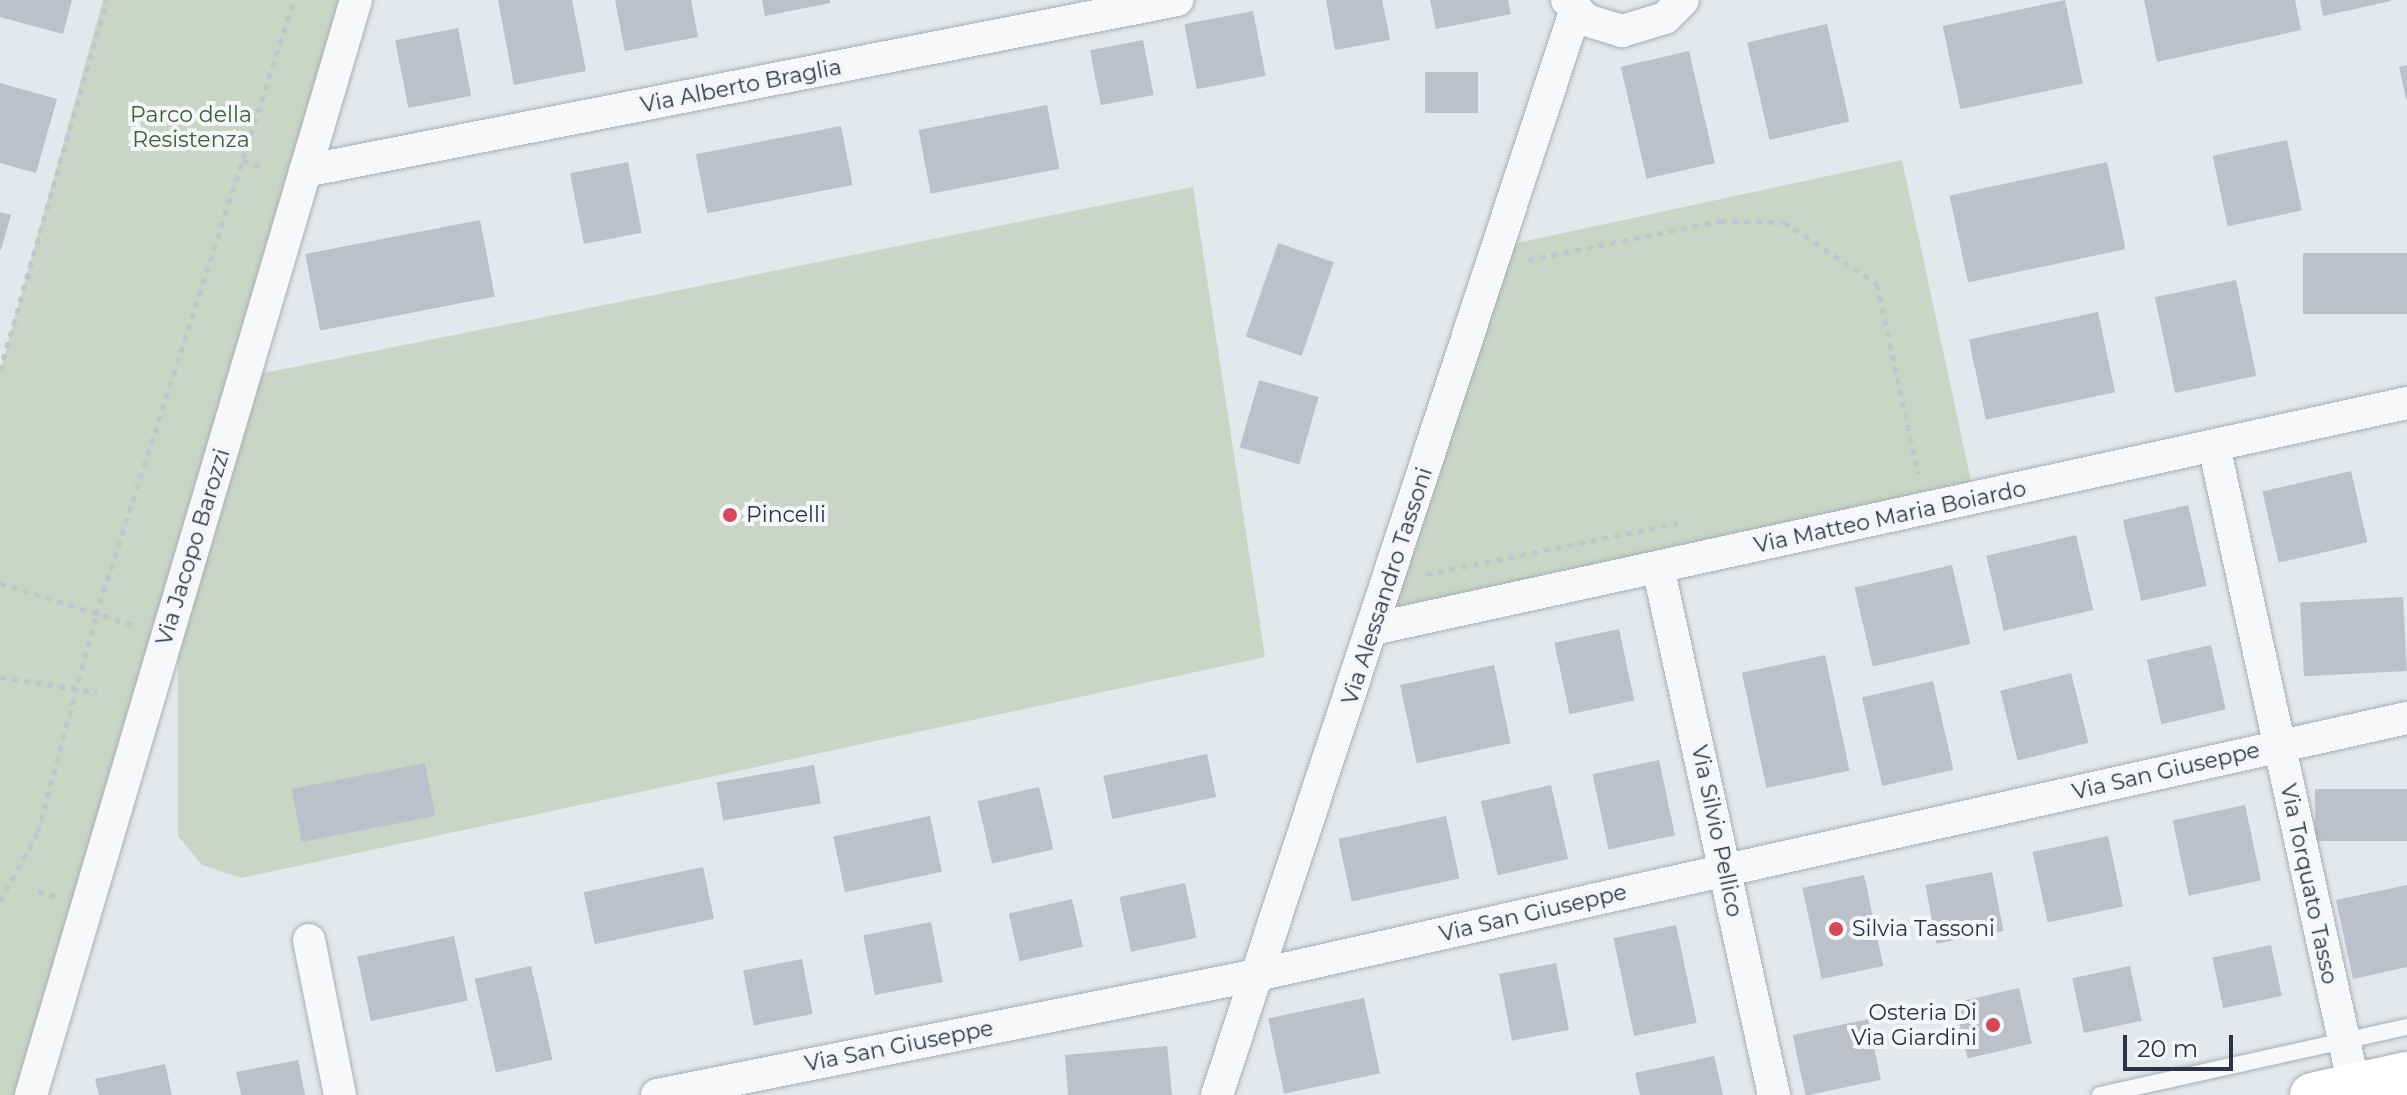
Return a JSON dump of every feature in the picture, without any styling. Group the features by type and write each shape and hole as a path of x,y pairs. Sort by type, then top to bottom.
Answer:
{"main road":[{"path":"2333,1091 2407,1074"}],"street":[{"name":"Via Jacopo Barozzi","path":"31,1095 356,0"},
{"name":"Via Alberto Braglia","path":"305,171 1177,0"},
{"name":"Via Alessandro Tassoni","path":"1217,1095 1556,76 1581,13 1644,28 1683,0"},
{"name":"Via Matteo Maria Boiardo","path":"1373,629 2407,403"},
{"name":"Via Torquato Tasso","path":"2214,446 2343,1043 2333,1091"},
{"name":"Via Silvio Pellico","path":"1658,567 1774,1095"},
{"name":"Via San Giuseppe","path":"657,1095 1257,975 2407,718"},
{"path":"309,940 340,1095"}],"lane":[{"path":"2100,1095 2407,1027"}],"path":[{"path":"0,371 107,0"},
{"path":"0,901 38,832 96,615 294,0"},
{"path":"242,161 261,166"},
{"path":"1492,268 1720,221 1784,222 1877,284 1926,509"},
{"path":"1903,478 1919,475"},
{"path":"1389,582 1685,522"},
{"path":"0,583 118,621"},
{"path":"0,677 77,686 97,692"}],"green space":[{"name":"Parco della Resistenza","path":"103,0 352,0 26,1095 0,1095 0,371"},
{"path":"1902,160 1971,481 1387,613 1512,244"},
{"name":"Pincelli","path":"1193,187 1265,657 241,878 202,865 178,836 178,654 254,375"}],"building":[{"path":"0,0 72,0 63,34 0,17"},
{"path":"498,0 572,0 586,71 514,85"},
{"path":"615,0 691,0 698,37 625,51"},
{"path":"762,0 830,0 830,3 765,16"},
{"path":"1326,0 1382,0 1390,40 1335,50"},
{"path":"1430,0 1508,0 1511,14 1436,29"},
{"path":"2065,0 2083,83 1960,109 1943,26"},
{"path":"2144,0 2295,0 2301,30 2157,62"},
{"path":"2320,0 2391,0 2391,1 2323,16"},
{"path":"1253,11 1266,76 1197,89 1184,24"},
{"path":"1827,24 1849,121 1770,140 1747,42"},
{"path":"458,28 471,96 408,108 395,40"},
{"path":"1143,40 1154,95 1101,105 1090,50"},
{"path":"1689,51 1715,163 1647,179 1621,67"},
{"path":"2407,65 2407,99 2406,99 2399,67"},
{"path":"1425,72 1478,72 1478,113 1425,113"},
{"path":"0,83 57,99 36,173 0,163"},
{"path":"1047,105 1059,169 931,194 918,130"},
{"path":"841,126 852,185 707,213 696,154"},
{"path":"2287,140 2302,210 2228,226 2213,156"},
{"path":"628,162 642,233 584,244 570,173"},
{"path":"2107,162 2126,249 1968,283 1950,195"},
{"path":"0,212 11,215 1,250 0,250"},
{"path":"480,220 495,297 320,331 305,254"},
{"path":"1278,243 1334,262 1302,356 1246,337"},
{"path":"2303,253 2407,253 2407,314 2303,314"},
{"path":"2236,280 2256,376 2175,393 2155,297"},
{"path":"2098,312 2115,392 1986,420 1969,339"},
{"path":"1259,380 1319,397 1299,464 1240,447"},
{"path":"2351,471 2367,542 2279,563 2262,491"},
{"path":"2188,505 2207,586 2141,601 2123,520"},
{"path":"2076,535 2093,610 2004,631 1986,556"},
{"path":"1952,565 1970,644 1873,666 1855,587"},
{"path":"2403,597 2407,671 2304,676 2300,602"},
{"path":"1619,629 1634,700 1570,714 1554,643"},
{"path":"2211,645 2226,709 2162,724 2147,660"},
{"path":"1825,655 1850,770 1766,788 1742,673"},
{"path":"1494,665 1511,743 1417,763 1400,685"},
{"path":"2071,673 2088,743 2018,761 2000,691"},
{"path":"1933,681 1953,770 1882,786 1862,697"},
{"path":"1207,754 1216,797 1112,819 1103,776"},
{"path":"1659,760 1675,835 1608,849 1592,774"},
{"path":"425,763 435,816 302,842 291,789"},
{"path":"814,765 821,803 723,821 717,782"},
{"path":"1551,785 1568,859 1498,875 1481,801"},
{"path":"1039,787 1053,849 992,864 978,801"},
{"path":"2315,789 2407,789 2407,841 2315,841"},
{"path":"2245,805 2261,880 2189,896 2173,820"},
{"path":"930,816 942,872 845,892 833,837"},
{"path":"1446,816 1459,879 1352,901 1338,839"},
{"path":"2108,836 2123,906 2048,922 2033,852"},
{"path":"703,867 714,919 595,944 584,892"},
{"path":"1992,872 2003,931 1937,944 1925,885"},
{"path":"1864,875 1883,966 1822,979 1802,888"},
{"path":"1185,883 1197,938 1131,952 1119,897"},
{"path":"2407,885 2407,967 2353,979 2336,900"},
{"path":"1072,899 1083,947 1020,961 1009,914"},
{"path":"931,922 943,982 875,995 863,935"},
{"path":"1676,925 1697,1023 1634,1036 1613,938"},
{"path":"454,936 468,1001 371,1021 357,957"},
{"path":"2271,945 2282,996 2223,1008 2212,957"},
{"path":"802,959 813,1014 754,1025 743,970"},
{"path":"1556,963 1569,1030 1512,1041 1499,974"},
{"path":"531,966 553,1060 496,1073 474,979"},
{"path":"2130,966 2142,1021 2084,1033 2072,978"},
{"path":"2019,988 2032,1044 1968,1058 1955,1003"},
{"path":"1364,998 1380,1073 1284,1094 1268,1018"},
{"path":"1868,1019 1881,1080 1805,1095 1793,1035"},
{"path":"1167,1046 1172,1095 1068,1095 1065,1055"},
{"path":"1714,1056 1723,1095 1640,1095 1635,1073"},
{"path":"298,1060 305,1095 241,1095 236,1072"},
{"path":"165,1064 172,1095 99,1095 95,1079"}],"place":[{"name":"Pincelli","path":"730,515"},
{"name":"Silvia Tassoni","path":"1836,929"},
{"name":"Osteria Di Via Giardini","path":"1993,1025"}]}
